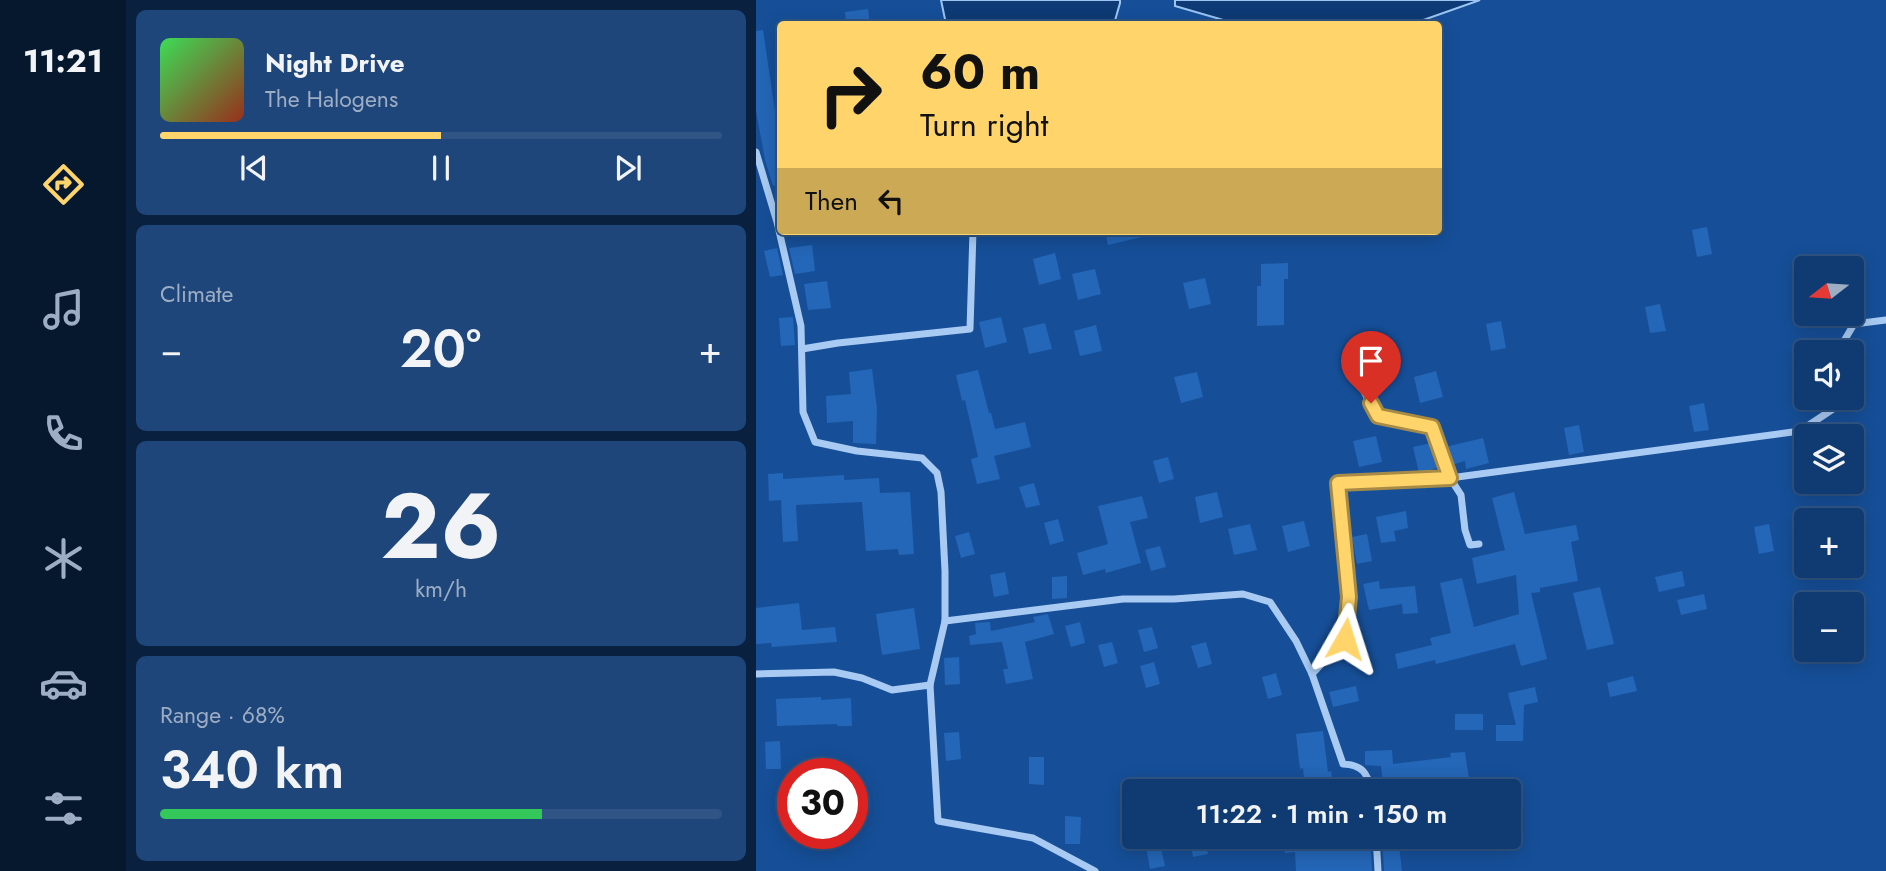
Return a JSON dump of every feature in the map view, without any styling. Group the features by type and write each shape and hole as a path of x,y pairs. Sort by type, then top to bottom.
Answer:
{"street":[{"path":"756,152 777,222"},
{"path":"780,235 801,327 803,412 816,442 857,452 922,458 937,473 941,492 945,571 945,621 930,685 938,821 1033,838 1095,871"},
{"path":"802,349 970,329 973,235"},
{"path":"1845,340 1854,324 1886,320"},
{"path":"1363,390 1378,416 1432,427 1450,478 1461,495 1465,530 1470,545 1479,544"},
{"path":"1312,674 1345,639 1349,597 1338,483 1450,478 1800,431 1832,410"},
{"path":"945,621 1045,610 1102,600 1243,594 1270,602 1296,641 1312,674 1343,764 1353,765 1367,773 1369,779"},
{"path":"756,674 834,672 862,678 892,690 930,685"},
{"path":"1377,849 1378,871"}],"water":[{"path":"941,0 1120,0 1115,21 945,21"},
{"path":"1175,0 1480,0 1420,21 1227,21 1175,6"}],"building":[{"path":"868,9 870,21 846,21 845,12"},
{"path":"763,30 777,111 777,185 773,186 756,111 756,31"},
{"path":"1707,227 1712,254 1697,257 1692,230"},
{"path":"1106,235 1146,235 1146,236 1108,245"},
{"path":"812,245 815,271 795,274 789,248"},
{"path":"777,248 783,275 770,277 764,251"},
{"path":"1055,253 1061,279 1039,285 1033,259"},
{"path":"1288,263 1288,279 1284,279 1284,325 1257,326 1257,286 1261,286 1261,264"},
{"path":"1095,269 1101,294 1078,300 1072,274"},
{"path":"1205,278 1211,304 1189,309 1183,283"},
{"path":"827,281 831,308 808,310 804,284"},
{"path":"1660,304 1666,331 1650,333 1645,307"},
{"path":"793,317 795,345 781,346 779,318"},
{"path":"1001,317 1007,342 985,348 979,322"},
{"path":"1501,321 1506,348 1491,351 1486,324"},
{"path":"1045,323 1052,349 1029,354 1023,328"},
{"path":"1096,325 1102,351 1080,356 1074,331"},
{"path":"872,369 877,409 876,444 853,443 853,421 827,423 826,396 851,394 849,372"},
{"path":"978,370 995,429 1025,422 1031,447 994,456 1000,479 977,484 971,459 978,457 965,400 962,401 956,375"},
{"path":"1436,371 1443,397 1420,403 1414,377"},
{"path":"1197,372 1203,397 1181,403 1174,377"},
{"path":"1704,403 1709,430 1694,432 1689,406"},
{"path":"1579,425 1584,452 1569,455 1564,428"},
{"path":"1376,436 1382,462 1359,467 1353,441"},
{"path":"1483,438 1489,463 1466,469 1465,461 1452,465 1445,447"},
{"path":"1431,443 1440,467 1419,473 1413,447"},
{"path":"1168,457 1174,479 1159,483 1153,461"},
{"path":"783,473 783,479 844,475 844,480 879,478 880,493 910,492 914,554 899,555 898,549 866,551 862,502 796,505 798,541 783,542 781,500 769,501 768,474"},
{"path":"1034,483 1040,505 1026,508 1019,487"},
{"path":"1217,492 1223,517 1200,523 1195,497"},
{"path":"1514,492 1525,534 1576,525 1579,540 1571,542 1578,581 1540,588 1540,592 1531,593 1547,659 1521,666 1515,644 1436,664 1435,660 1398,669 1395,654 1432,645 1430,638 1451,633 1440,583 1462,578 1474,627 1519,614 1516,575 1477,584 1472,558 1505,550 1492,498"},
{"path":"1142,496 1148,518 1130,522 1141,563 1106,573 1105,569 1083,575 1077,553 1108,544 1098,506"},
{"path":"1406,511 1408,528 1394,531 1396,541 1381,543 1376,517"},
{"path":"1058,519 1064,541 1050,545 1044,523"},
{"path":"1304,521 1310,546 1288,552 1282,526"},
{"path":"1250,524 1257,550 1234,555 1228,529"},
{"path":"1769,524 1774,551 1759,554 1754,527"},
{"path":"969,532 975,554 961,558 955,536"},
{"path":"1367,534 1372,561 1357,564 1352,537"},
{"path":"1160,546 1166,567 1151,571 1145,550"},
{"path":"1682,571 1685,586 1659,592 1655,577"},
{"path":"1005,572 1009,594 994,597 990,575"},
{"path":"1067,576 1067,598 1052,599 1052,577"},
{"path":"1379,581 1380,589 1415,586 1418,613 1403,614 1402,604 1369,610 1363,584"},
{"path":"1600,587 1614,644 1587,650 1573,593"},
{"path":"1704,594 1707,609 1681,615 1677,600"},
{"path":"799,603 802,630 835,627 837,642 772,647 771,643 756,644 756,608"},
{"path":"914,608 920,649 882,655 876,614"},
{"path":"1048,614 1054,634 1025,642 1033,679 1006,684 1003,669 1008,669 1002,642 970,645 969,636 976,634 975,623 990,622 991,631 1035,622 1033,617"},
{"path":"1080,622 1085,643 1071,647 1065,626"},
{"path":"1152,627 1158,648 1144,652 1138,630"},
{"path":"1112,642 1118,663 1104,667 1098,645"},
{"path":"1206,642 1212,664 1198,668 1191,646"},
{"path":"959,657 960,684 945,685 944,658"},
{"path":"1154,662 1160,684 1146,688 1140,666"},
{"path":"1276,673 1282,695 1268,699 1262,677"},
{"path":"1633,676 1637,691 1610,697 1607,683"},
{"path":"1356,686 1359,701 1333,707 1329,692"},
{"path":"1535,687 1538,702 1524,705 1523,741 1496,741 1496,725 1516,725 1508,693"},
{"path":"821,697 821,700 851,698 852,726 777,726 776,699"},
{"path":"1455,714 1483,714 1483,730 1455,730"},
{"path":"1323,731 1328,772 1331,771 1332,779 1304,779 1303,768 1300,769 1296,734"},
{"path":"959,732 961,759 946,761 944,733"},
{"path":"780,741 781,758 777,758 777,769 766,769 765,742"},
{"path":"1392,750 1393,764 1451,757 1450,753 1465,752 1469,779 1383,779 1381,766 1365,765 1365,751"},
{"path":"1029,757 1044,757 1044,785 1029,784"},
{"path":"1065,816 1081,817 1080,844 1065,844"},
{"path":"1146,849 1161,849 1165,866 1150,869"},
{"path":"1191,849 1207,849 1208,854 1193,857"},
{"path":"1285,849 1371,849 1372,871 1296,871 1295,852 1285,853"},
{"path":"1383,849 1399,849 1402,871 1384,871"}],"route":[{"path":"1345,639 1349,597 1338,483 1450,478 1432,427 1378,416 1371,403"}]}
